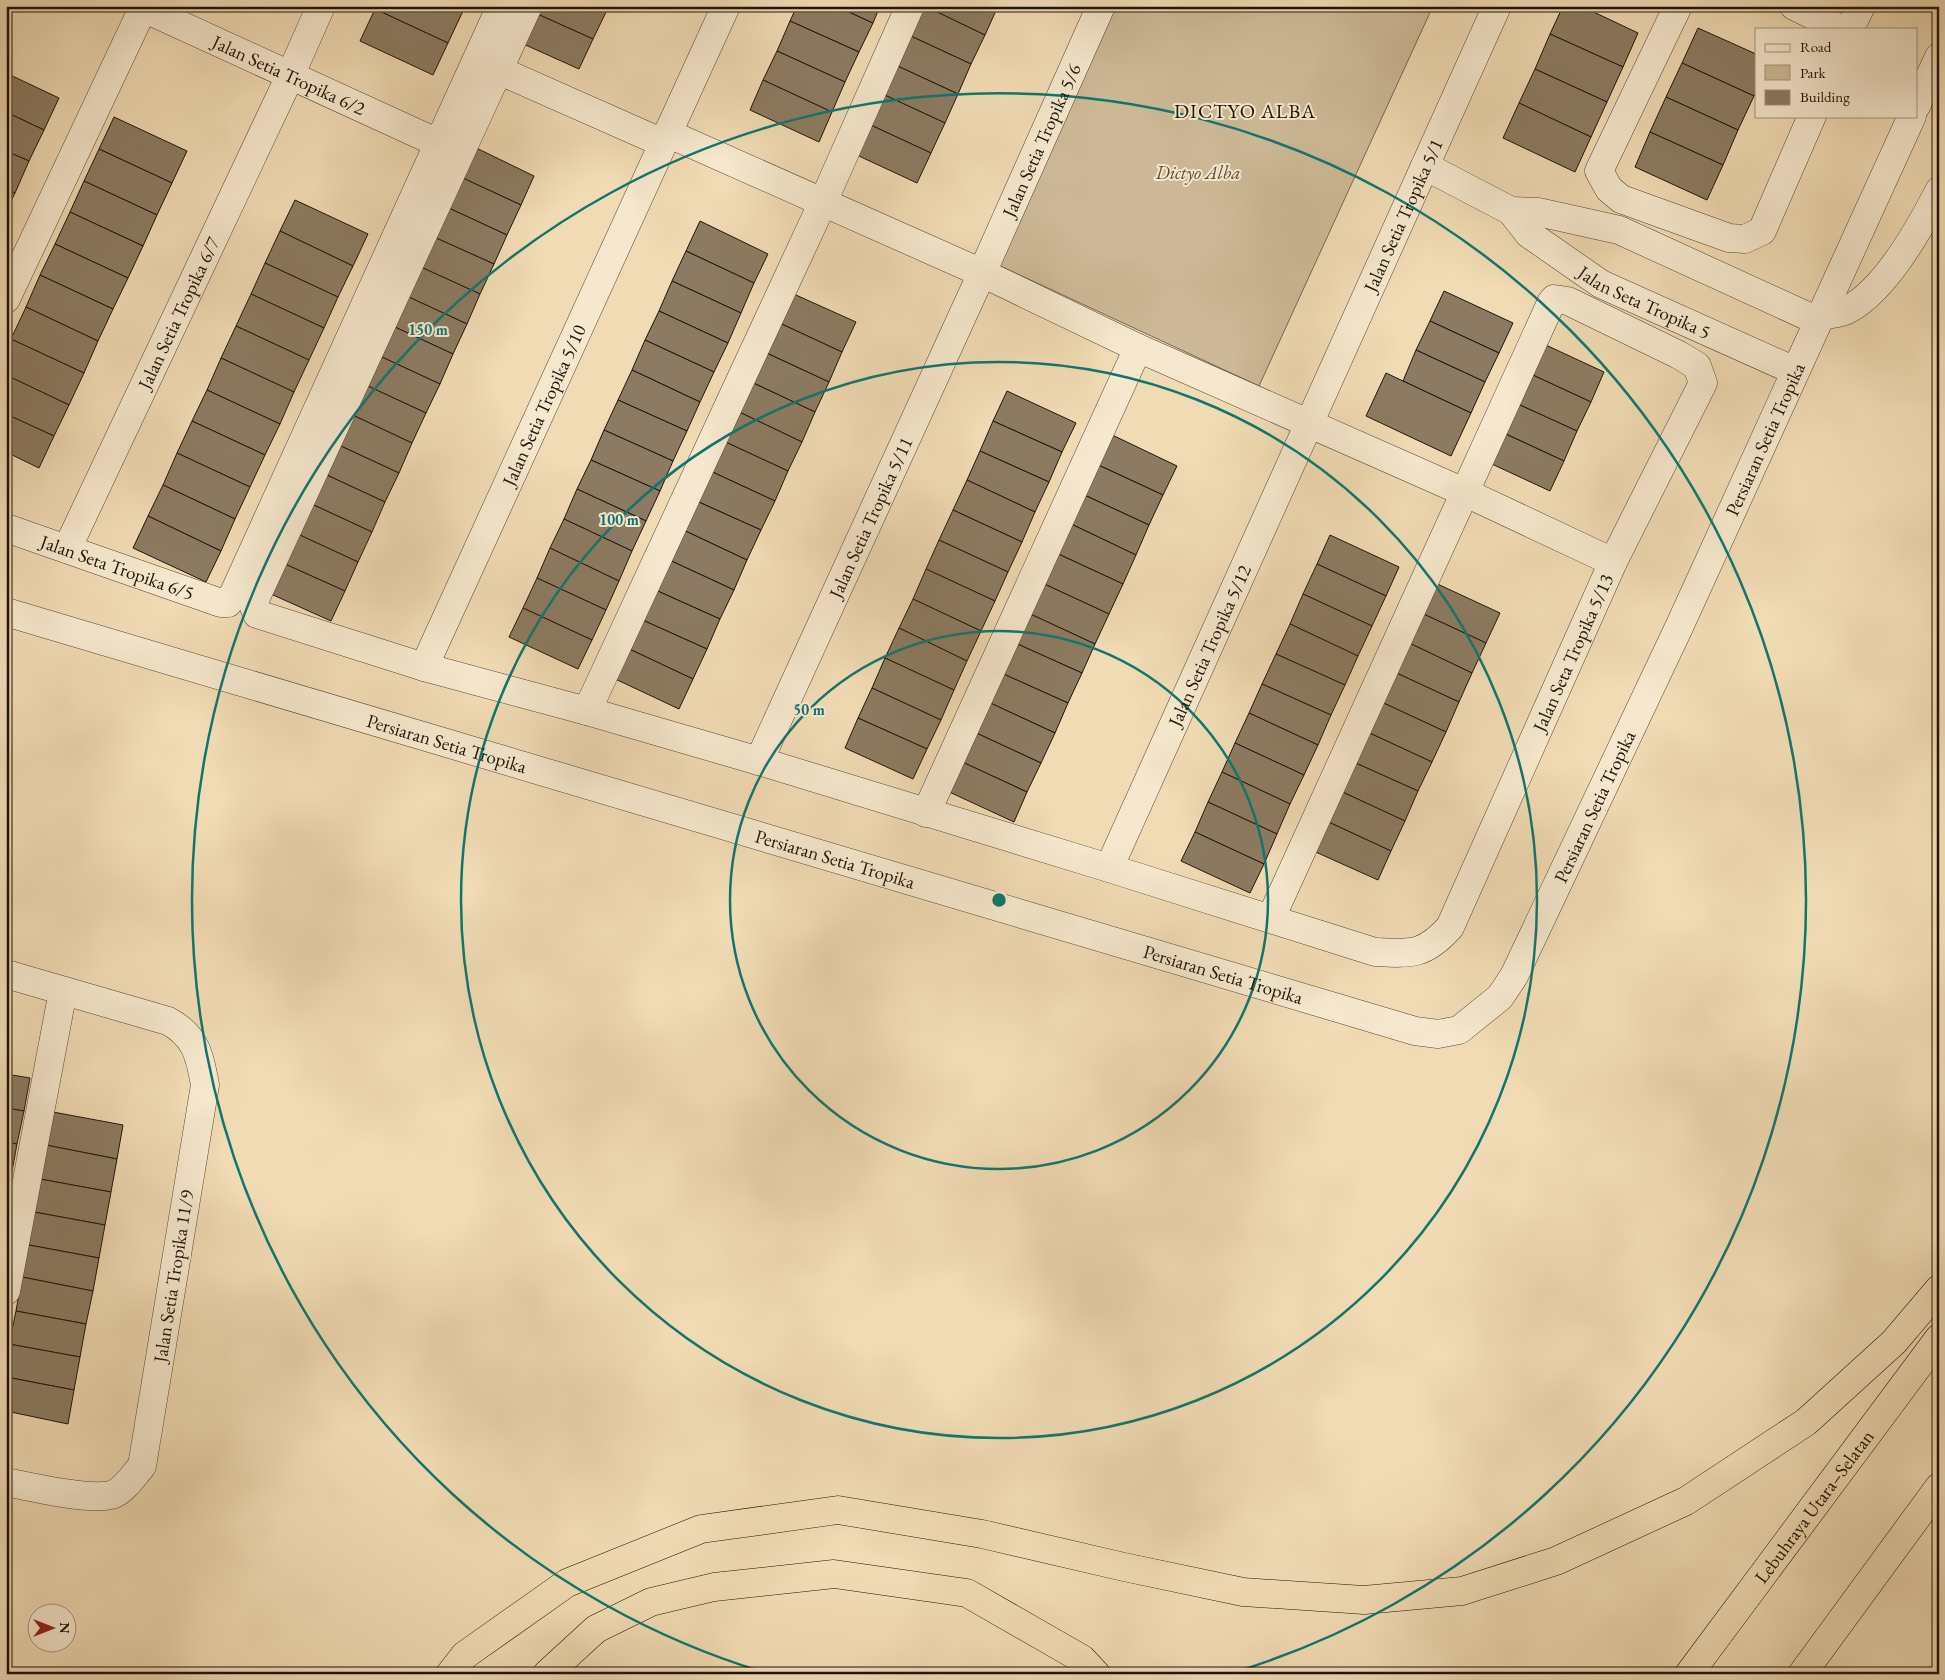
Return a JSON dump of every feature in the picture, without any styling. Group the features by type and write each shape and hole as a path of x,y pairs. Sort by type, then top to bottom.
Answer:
{"highway":[{"path":"450,1674 465,1655 567,1583 701,1529 838,1510 982,1534 1243,1592 1364,1600 1462,1590 1556,1561 1686,1501 1806,1422 1894,1342 1939,1289"},
{"name":"Lebuhraya Utara–Selatan","path":"1689,1674 1939,1338"},
{"path":"1802,1674 1939,1487"},
{"path":"547,1674 596,1630 651,1602 714,1587 834,1574 967,1593 1082,1659 1096,1674"}],"street":[{"name":"Jalan Setia Tropika 6/7","path":"67,549 290,76 321,6"},
{"path":"438,144 501,6"},
{"path":"528,6 253,604 257,614 424,667 587,711 759,761 1271,918 1464,492"},
{"name":"Jalan Setia Tropika 5/10","path":"424,667 726,6"},
{"path":"587,711 823,202 910,6"},
{"name":"Jalan Setia Tropika 5/6","path":"982,273 1101,6"},
{"name":"Jalan Setia Tropika 5/1","path":"1309,424 1497,6"},
{"path":"1678,6 1599,171 1609,189 1621,199 1729,238 1746,239 1762,232 1811,118"},
{"path":"1794,6 1839,28"},
{"path":"1850,28 1861,6"},
{"name":"Jalan Setia Tropika 6/2","path":"142,7 438,144"},
{"path":"6,299 142,7"},
{"path":"1918,102 1939,57"},
{"path":"498,70 823,202 982,273 1138,348 1464,492 1613,562"},
{"name":"Persiaran Setia Tropika","path":"6,612 1415,1031 1438,1034 1459,1030 1500,997 1514,976 1680,626 1911,118"},
{"name":"Jalan Seta Tropika 6/5","path":"6,528 221,603 228,603 438,144"},
{"name":"Jalan Seta Tropika 5","path":"1425,166 1511,211 1530,234 1601,284 1795,371"},
{"path":"1819,318 1846,310 1870,294 1901,255 1939,191"},
{"name":"Jalan Seta Tropika 5","path":"1511,211 1538,212 1619,230 1819,318"},
{"name":"Jalan Setia Tropika 5/11","path":"759,761 982,273"},
{"name":"Jalan Seta Tropika 5/13","path":"1271,918 1375,952 1406,954 1425,949 1441,937 1450,927 1613,562 1703,383 1697,366 1679,355 1568,301 1554,298 1464,492"},
{"path":"926,813 1138,348"},
{"name":"Jalan Setia Tropika 5/12","path":"1109,868 1309,424"},
{"name":"Jalan Setia Tropika 11/9","path":"6,974 168,1021 180,1028 192,1042 200,1056 205,1085 142,1466 127,1484 114,1494 86,1496 6,1482"},
{"path":"6,1291 63,991"}],"green space":[{"name":"Dictyo Alba","path":"1115,6 1433,6 1259,386 996,264"}],"building":[{"path":"377,6 452,6 463,11 448,43 375,9"},
{"path":"525,6 599,6 607,10 593,39 524,8"},
{"path":"797,6 836,6 873,23 859,52 790,21"},
{"path":"836,6 880,6 873,23"},
{"path":"914,6 925,6 985,35 971,64 902,32"},
{"path":"925,6 998,6 985,35"},
{"path":"1563,6 1581,6 1638,33 1623,67 1550,34"},
{"path":"524,8 593,39 579,69 510,38"},
{"path":"375,9 448,43 433,75 360,41"},
{"path":"790,21 859,52 845,82 777,51"},
{"path":"1698,28 1755,54 1755,94 1754,96 1682,63"},
{"path":"902,32 971,64 958,94 889,62"},
{"path":"1550,34 1623,67 1607,102 1535,69"},
{"path":"777,51 845,82 832,112 763,80"},
{"path":"889,62 958,94 945,123 876,91"},
{"path":"1682,63 1754,96 1738,130 1666,97"},
{"path":"1535,69 1607,102 1591,137 1519,103"},
{"path":"6,73 59,98 44,130 6,112"},
{"path":"763,80 832,112 819,142 750,110"},
{"path":"876,91 945,123 931,153 862,121"},
{"path":"1666,97 1738,130 1723,165 1650,132"},
{"path":"1519,103 1591,137 1575,172 1503,138"},
{"path":"6,112 44,130 29,161 6,151"},
{"path":"114,117 187,151 172,183 99,149"},
{"path":"862,121 931,153 917,183 848,151"},
{"path":"1650,132 1723,165 1707,200 1635,167"},
{"path":"466,143 534,176 521,205 452,173"},
{"path":"99,149 172,183 157,215 84,181"},
{"path":"6,151 29,161 15,193 6,189"},
{"path":"452,173 521,205 507,235 438,203"},
{"path":"84,181 157,215 143,246 70,212"},
{"path":"6,189 15,193 6,211"},
{"path":"295,200 368,234 353,266 280,231"},
{"path":"438,203 507,235 494,264 425,233"},
{"path":"70,212 143,246 128,278 55,244"},
{"path":"700,221 768,254 754,283 686,251"},
{"path":"280,231 353,266 338,297 265,263"},
{"path":"425,233 494,264 480,294 412,263"},
{"path":"55,244 128,278 113,309 40,275"},
{"path":"686,251 754,283 741,313 672,281"},
{"path":"265,263 338,297 324,328 251,294"},
{"path":"412,263 480,294 467,324 398,292"},
{"path":"40,275 113,309 98,341 26,307"},
{"path":"672,281 741,313 728,343 659,311"},
{"path":"787,291 856,322 842,352 773,320"},
{"path":"1444,291 1513,323 1499,353 1430,321"},
{"path":"398,292 467,324 453,354 384,322"},
{"path":"251,294 324,328 309,360 236,326"},
{"path":"26,307 98,341 84,373 11,339"},
{"path":"659,311 728,343 714,372 645,340"},
{"path":"773,320 842,352 829,382 760,350"},
{"path":"1430,321 1499,353 1485,382 1416,350"},
{"path":"384,322 453,354 440,384 371,352"},
{"path":"236,326 309,360 294,392 221,358"},
{"path":"11,339 84,373 69,405 6,375 6,349"},
{"path":"645,340 714,372 700,402 632,370"},
{"path":"1535,340 1604,372 1591,402 1522,370"},
{"path":"760,350 829,382 815,412 747,380"},
{"path":"1416,350 1485,382 1471,413 1403,381"},
{"path":"371,352 440,384 426,413 357,381"},
{"path":"221,358 294,392 280,424 207,390"},
{"path":"632,370 700,402 687,431 618,400"},
{"path":"1522,370 1591,402 1577,431 1509,400"},
{"path":"1386,373 1471,413 1451,456 1366,416"},
{"path":"6,375 69,405 54,436 6,414"},
{"path":"747,380 815,412 802,442 733,409"},
{"path":"357,381 426,413 412,443 344,411"},
{"path":"207,390 280,424 265,455 192,421"},
{"path":"1007,391 1076,423 1062,452 993,421"},
{"path":"618,400 687,431 673,461 604,430"},
{"path":"1509,400 1577,431 1564,461 1495,429"},
{"path":"733,409 802,442 788,471 719,439"},
{"path":"344,411 412,443 399,473 330,441"},
{"path":"6,414 54,436 39,468 6,452"},
{"path":"192,421 265,455 250,487 177,453"},
{"path":"993,421 1062,452 1049,482 980,451"},
{"path":"1495,429 1564,461 1550,491 1481,459"},
{"path":"604,430 673,461 660,491 591,460"},
{"path":"1108,433 1177,466 1163,495 1094,463"},
{"path":"719,439 788,471 775,501 706,469"},
{"path":"330,441 399,473 385,502 316,470"},
{"path":"980,451 1049,482 1035,512 967,480"},
{"path":"177,453 250,487 235,519 163,485"},
{"path":"591,460 660,491 646,521 577,489"},
{"path":"1094,463 1163,495 1149,525 1080,493"},
{"path":"706,469 775,501 761,530 692,499"},
{"path":"316,470 385,502 372,532 303,500"},
{"path":"967,480 1035,512 1022,542 953,510"},
{"path":"163,485 235,519 221,551 148,516"},
{"path":"577,489 646,521 632,551 564,519"},
{"path":"1080,493 1149,525 1136,555 1067,522"},
{"path":"692,499 761,530 747,560 679,528"},
{"path":"303,500 372,532 358,562 289,530"},
{"path":"953,510 1022,542 1008,572 939,540"},
{"path":"148,516 221,551 206,582 133,548"},
{"path":"564,519 632,551 619,581 550,548"},
{"path":"1067,522 1136,555 1123,584 1054,552"},
{"path":"679,528 747,560 734,590 665,558"},
{"path":"289,530 358,562 345,591 276,560"},
{"path":"1330,535 1399,567 1386,596 1317,564"},
{"path":"939,540 1008,572 995,601 926,569"},
{"path":"550,548 619,581 606,610 537,578"},
{"path":"1054,552 1123,584 1109,614 1040,582"},
{"path":"665,558 734,590 720,619 651,588"},
{"path":"276,560 345,591 331,621 262,590"},
{"path":"1317,564 1386,596 1372,626 1303,594"},
{"path":"926,569 995,601 981,631 913,599"},
{"path":"537,578 606,610 592,640 523,608"},
{"path":"1431,581 1500,613 1486,643 1417,611"},
{"path":"1040,582 1109,614 1095,644 1026,612"},
{"path":"651,588 720,619 707,649 638,618"},
{"path":"1303,594 1372,626 1358,656 1290,624"},
{"path":"913,599 981,631 967,661 899,628"},
{"path":"523,608 592,640 578,669 509,637"},
{"path":"1417,611 1486,643 1472,673 1403,640"},
{"path":"1026,612 1095,644 1082,673 1013,642"},
{"path":"638,618 707,649 693,679 625,647"},
{"path":"1290,624 1358,656 1345,685 1276,654"},
{"path":"899,628 967,661 954,690 885,658"},
{"path":"1403,640 1472,673 1459,702 1390,670"},
{"path":"1013,642 1082,673 1068,703 999,672"},
{"path":"625,647 693,679 679,709 611,677"},
{"path":"1276,654 1345,685 1331,715 1262,684"},
{"path":"885,658 954,690 941,720 872,688"},
{"path":"1390,670 1459,702 1446,732 1377,700"},
{"path":"999,672 1068,703 1055,733 986,701"},
{"path":"1262,684 1331,715 1318,745 1249,713"},
{"path":"872,688 941,720 927,749 858,718"},
{"path":"1377,700 1446,732 1432,762 1363,730"},
{"path":"986,701 1055,733 1041,763 972,731"},
{"path":"1249,713 1318,745 1304,775 1235,743"},
{"path":"858,718 927,749 913,779 845,748"},
{"path":"1363,730 1432,762 1418,791 1349,760"},
{"path":"972,731 1041,763 1027,792 958,760"},
{"path":"1235,743 1304,775 1290,804 1222,772"},
{"path":"958,760 1027,792 1014,822 945,790"},
{"path":"1349,760 1418,791 1405,821 1336,789"},
{"path":"1222,772 1290,804 1277,834 1208,802"},
{"path":"1336,789 1405,821 1391,851 1322,819"},
{"path":"1208,802 1277,834 1264,864 1195,832"},
{"path":"1322,819 1391,851 1378,880 1309,849"},
{"path":"1195,832 1264,864 1250,893 1181,861"},
{"path":"6,1074 30,1078 24,1111 6,1108"},
{"path":"6,1108 24,1111 17,1144 6,1142"},
{"path":"53,1112 123,1125 117,1159 46,1145"},
{"path":"6,1142 17,1144 11,1177 6,1176"},
{"path":"46,1145 117,1159 111,1192 40,1179"},
{"path":"6,1176 11,1177 6,1205"},
{"path":"40,1179 111,1192 105,1225 34,1212"},
{"path":"34,1212 105,1225 99,1258 29,1245"},
{"path":"29,1245 99,1258 93,1291 22,1277"},
{"path":"22,1277 93,1291 86,1324 16,1311"},
{"path":"16,1311 86,1324 80,1357 9,1344"},
{"path":"9,1344 80,1357 74,1390 6,1377"},
{"path":"6,1377 74,1390 68,1424 6,1411"}],"district":[{"name":"DICTYO ALBA","path":"1245,111"}]}
